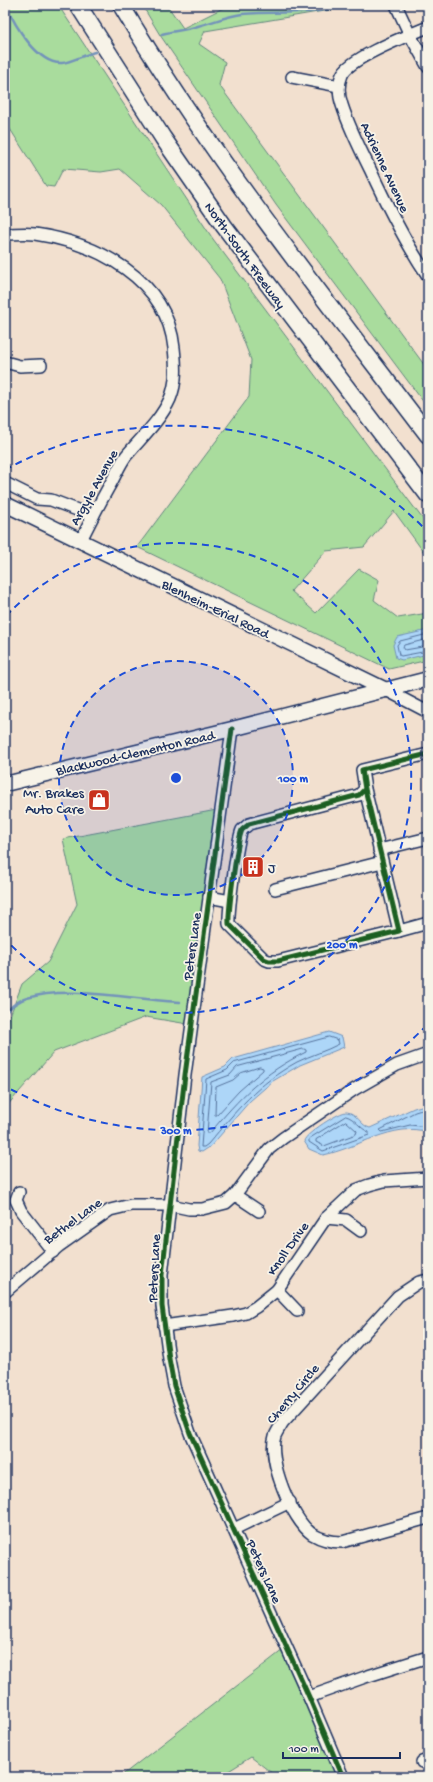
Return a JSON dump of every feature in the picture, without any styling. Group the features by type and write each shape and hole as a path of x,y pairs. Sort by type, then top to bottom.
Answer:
{"highway":[{"name":"North-South Freeway","path":"78,5 164,138 224,226 428,495"},
{"path":"121,5 151,55 243,188 333,312 428,436"}],"main road":[{"name":"Blenheim-Erial Road","path":"5,504 80,542 386,690"},
{"name":"Blackwood-Clementon Road","path":"5,784 232,729 428,679"}],"street":[{"path":"396,5 410,35 428,67"},
{"path":"292,77 339,86 342,75 355,61 428,27"},
{"name":"Adrienne Avenue","path":"339,86 342,104 363,155 392,217 412,253 428,276"},
{"name":"Argyle Avenue","path":"5,234 34,234 78,244 104,255 129,271 145,285 154,297 167,320 173,342 176,368 175,381 170,398 163,412 144,437 125,457 80,542"},
{"path":"5,362 20,366 41,365"},
{"path":"5,483 37,499 63,504 93,516"},
{"name":"Blenheim-Erial Road","path":"386,690 428,712"},
{"name":"Peters Lane","path":"232,729 185,1075 162,1275 162,1306 164,1326 168,1358 176,1393 190,1433 309,1697 343,1777"},
{"path":"399,931 364,789 362,770 428,754"},
{"path":"364,789 359,795 249,824 243,829 239,840 230,901 228,916 229,924 264,959 269,961 278,961 428,923"},
{"path":"379,850 428,838"},
{"path":"275,889 382,862"},
{"path":"209,897 230,901"},
{"path":"170,1205 189,1209 202,1209 226,1203 235,1195 269,1149 283,1138 361,1086 397,1065 428,1054"},
{"name":"Knoll Drive","path":"164,1326 246,1313 277,1290 326,1218 356,1190 384,1181 428,1178"},
{"path":"19,1192 16,1200 21,1211 53,1252"},
{"path":"235,1195 259,1211"},
{"name":"Bethel Lane","path":"5,1292 53,1252 110,1210 131,1205 170,1205"},
{"path":"326,1218 346,1220 361,1231"},
{"name":"Cherry Circle","path":"428,1280 419,1282 398,1296 283,1422 275,1435 274,1458 276,1470 290,1502 305,1526 312,1534 329,1542 342,1542 428,1518"},
{"path":"277,1290 297,1311"},
{"path":"234,1530 290,1502"},
{"path":"309,1697 365,1676 428,1657"}],"green space":[{"path":"5,5 58,5 213,239 428,526 428,558 394,511 364,547 326,551 291,591 316,613 359,569 379,580 374,600 398,618 428,613 428,660 389,669 137,547 249,397 251,360 220,279 161,205 120,169 101,172 63,169 54,187 46,186 5,121"},
{"path":"142,5 167,5 183,28 229,5 360,5 205,31 199,44 225,62 219,85 428,370 428,408 276,205 160,35"},
{"path":"222,809 194,1025 146,1017 54,1052 5,1108 5,1029 22,984 48,962 77,904 63,839"},
{"path":"288,1646 344,1777 277,1777 251,1757 219,1777 120,1777"}],"water":[{"path":"428,630 428,654 402,660 396,658 393,645 397,637"},
{"path":"329,1032 342,1037 344,1047 300,1065 273,1081 250,1101 211,1146 202,1152 198,1151 197,1146 202,1077 225,1067 233,1059"},
{"path":"428,1104 428,1132 402,1130 375,1137 336,1152 323,1155 309,1149 304,1141 316,1128 343,1113 347,1112 354,1115 364,1125 370,1128 414,1108"}],"waterway":[{"path":"6,5 28,42 36,51 53,62 69,62 95,52"},
{"path":"162,34 189,29 242,14 319,11 339,5"},
{"path":"5,1013 21,1000 44,994 103,994 180,1002"}],"cycle path":[{"path":"232,729 185,1075 162,1275 162,1306 174,1386 190,1433 309,1697 343,1777"},
{"path":"365,789 359,795 249,824 242,830 233,877 229,924 264,959 269,961 278,961 399,931 365,789 362,770 428,754"}],"place":[{"name":"Mr. Brakes Auto Care","path":"99,800"},
{"name":"J","path":"253,867"}]}
